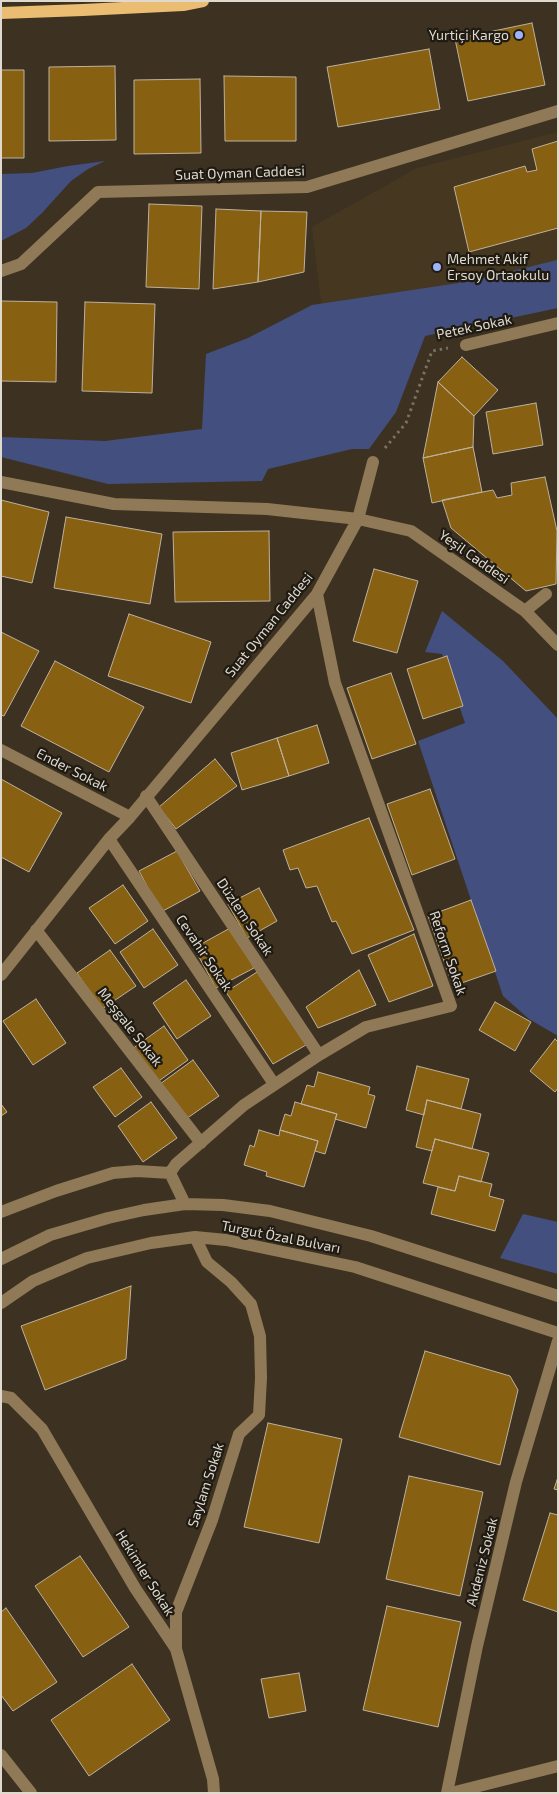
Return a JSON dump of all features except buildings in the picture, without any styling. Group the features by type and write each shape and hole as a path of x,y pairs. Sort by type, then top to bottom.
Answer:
{"main road":[{"path":"1,13 92,10 203,1"}],"street":[{"name":"Suat Oyman Caddesi","path":"1,271 21,264 98,192 307,187 558,110"},
{"name":"Petek Sokak","path":"466,345 558,324"},
{"path":"1,482 114,504 267,509 358,519 373,462"},
{"name":"Suat Oyman Caddesi","path":"1,975 109,839 130,817 317,594 358,519"},
{"name":"Yeşil Caddesi","path":"358,519 411,530 525,611 558,645"},
{"name":"Reform Sokak","path":"170,1173 176,1164 244,1104 366,1027 451,1006 335,683 317,594"},
{"path":"525,611 546,594"},
{"name":"Ender Sokak","path":"1,750 130,817"},
{"name":"Düzlem Sokak","path":"146,796 319,1055"},
{"name":"Cevahir Sokak","path":"109,839 274,1084"},
{"name":"Meşgale Sokak","path":"36,930 201,1143"},
{"path":"1,1212 56,1191 113,1173 137,1170 170,1173 185,1204"},
{"name":"Turgut Özal Bulvarı","path":"1,1259 50,1235 108,1218 185,1204 223,1205 270,1211 371,1236 558,1296"},
{"name":"Turgut Özal Bulvarı","path":"1,1302 33,1281 87,1258 151,1243 195,1237 226,1240 355,1267 558,1333"},
{"name":"Saylam Sokak","path":"176,1649 176,1612 212,1520 239,1434 259,1415 261,1378 260,1336 251,1304 231,1282 207,1262 195,1237"},
{"name":"Akdeniz Sokak","path":"447,1793 477,1646 514,1492 558,1341"},
{"name":"Hekimler Sokak","path":"1,1396 10,1398 42,1429 135,1588 176,1649 213,1779 214,1793"},
{"path":"1,1755 31,1793"},
{"path":"451,1793 558,1766"}],"path":[{"name":"Petek Sokak","path":"373,462 406,423 432,350 466,345"}],"shaded area":[{"name":"Mehmet Akif Ersoy Ortaokulu","path":"558,132 558,308 425,336 324,327 312,227 417,168"},
{"path":"105,161 88,169 71,181 26,228 1,241 1,174 32,173"},
{"path":"557,260 558,308 425,336 396,412 369,449 352,449 268,469 262,481 108,484 1,457 1,437 105,441 202,429 206,354 248,338 312,305 472,281"},
{"path":"442,611 503,661 558,719 558,1036 529,1019 503,996 418,741 465,723 442,654 425,652"},
{"path":"523,1214 558,1222 558,1274 500,1258"}],"place":[{"name":"Yurtiçi Kargo","path":"519,35"},
{"name":"Mehmet Akif Ersoy Ortaokulu","path":"437,267"}]}
